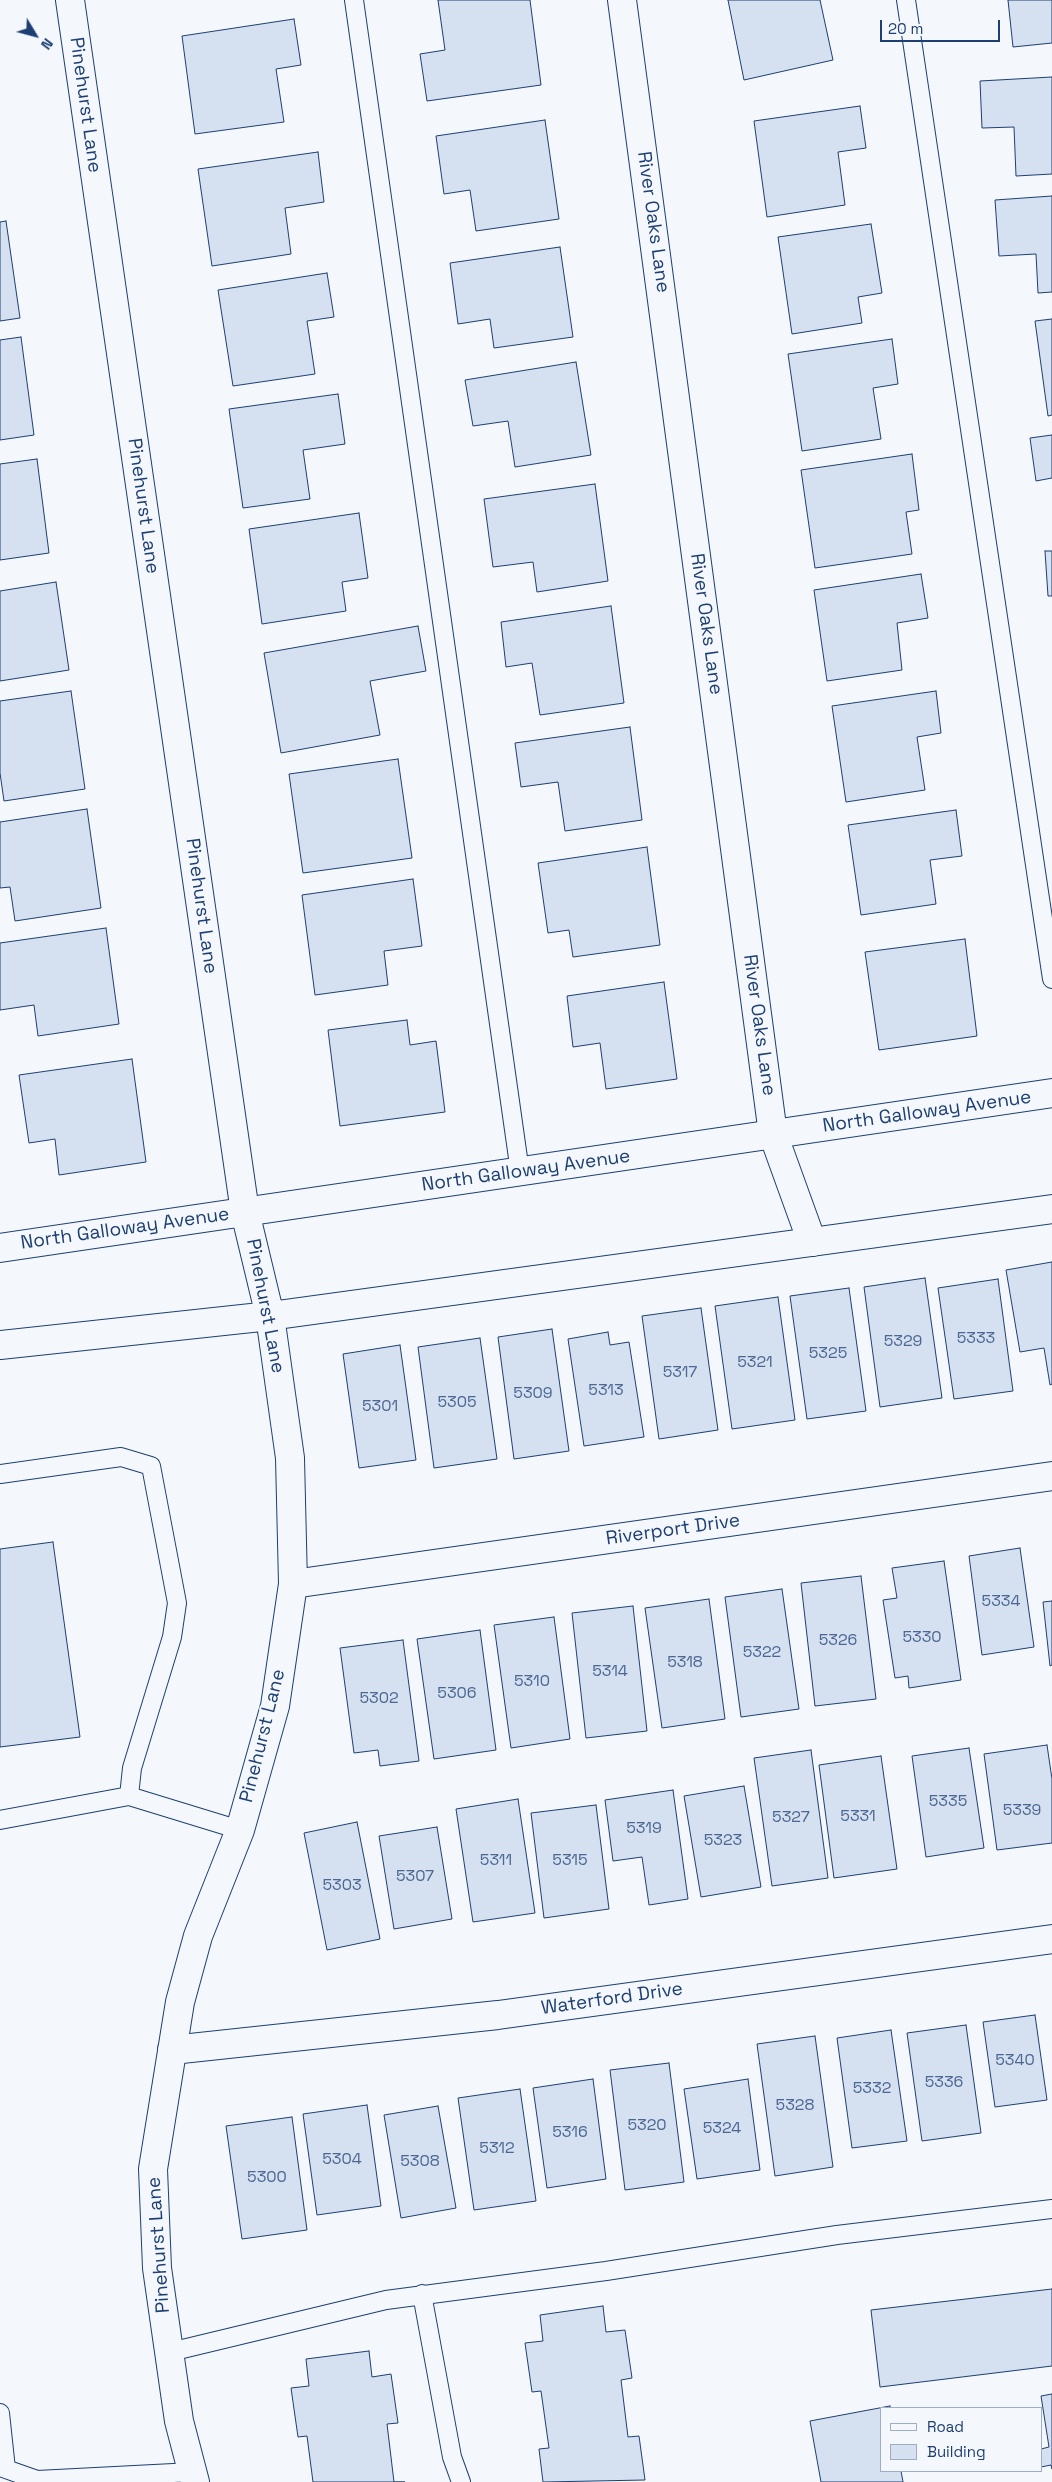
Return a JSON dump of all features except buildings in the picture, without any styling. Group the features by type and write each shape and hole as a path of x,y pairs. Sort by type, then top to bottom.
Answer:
{"street":[{"name":"Pinehurst Lane","path":"70,0 246,1212 270,1316 290,1458 293,1584 275,1706 240,1830 198,1936 180,2002 153,2170 157,2268 179,2421 194,2477"},
{"name":"River Oaks Lane","path":"622,0 773,1134 812,1242"},
{"name":"North Galloway Avenue","path":"0,1248 1052,1093"},
{"path":"0,1345 270,1316 1052,1209"},
{"name":"Riverport Drive","path":"293,1584 1052,1476"},
{"name":"Waterford Drive","path":"172,2050 498,2015 1052,1939"}],"lane":[{"path":"354,0 520,1172"},
{"path":"906,0 1052,979"},
{"path":"0,1474 121,1457 151,1466 177,1603 172,1636 132,1768 129,1796"},
{"path":"0,1820 129,1796 240,1830"},
{"path":"170,2352 386,2300 422,2294 606,2272 837,2235 1052,2209"},
{"path":"422,2294 452,2457 461,2482"},
{"path":"0,2413 3,2468 37,2480 194,2477"}]}
